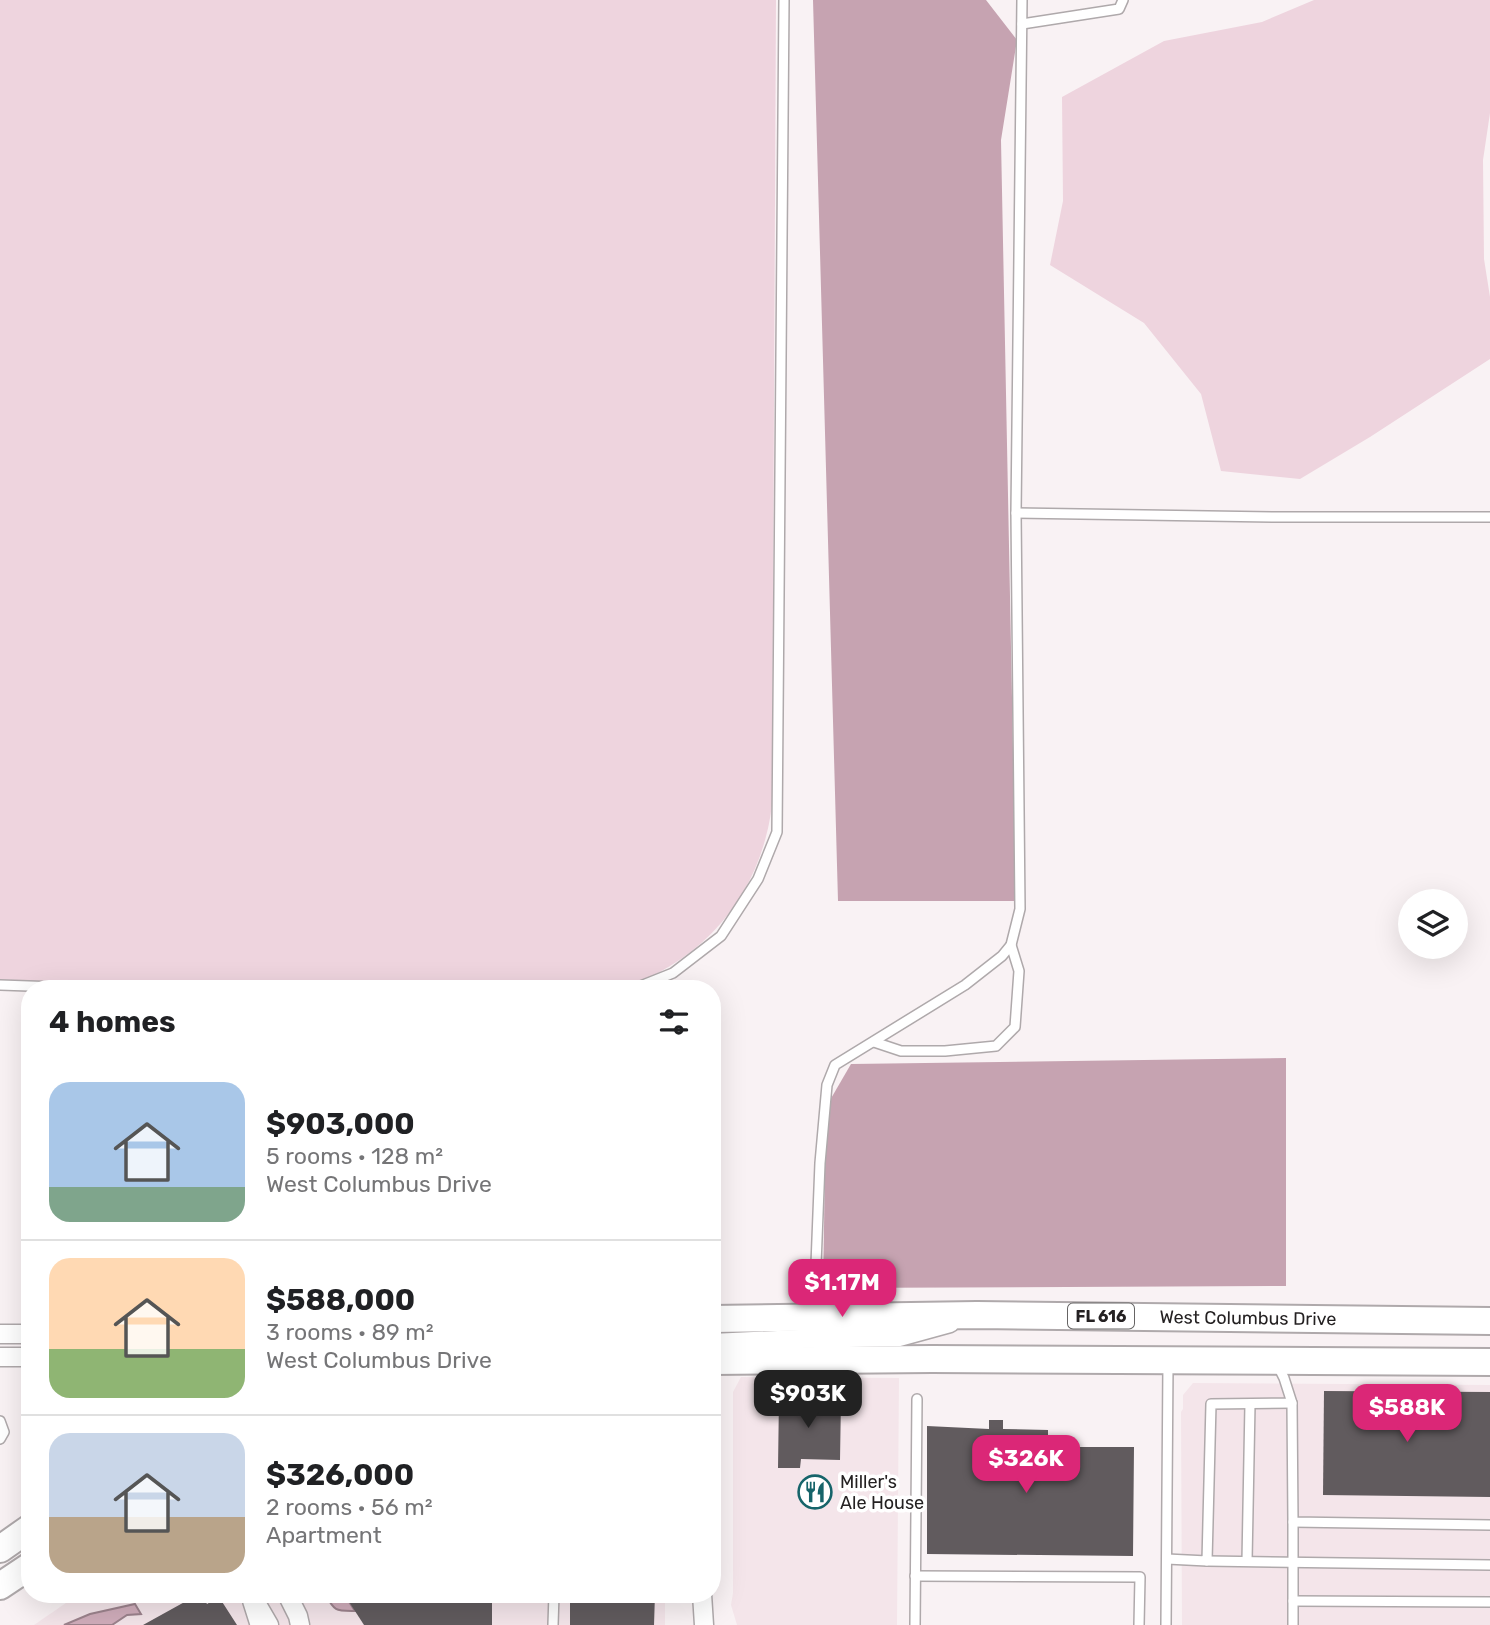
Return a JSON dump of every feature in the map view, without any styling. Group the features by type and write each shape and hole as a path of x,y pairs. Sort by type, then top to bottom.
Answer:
{"main road":[{"name":"West Columbus Drive","path":"721,1319 977,1315 1490,1321"},
{"path":"721,1362 1168,1359 1490,1362"},
{"path":"0,1527 21,1515"},
{"path":"0,1549 21,1534"},
{"path":"0,1586 21,1572"}],"street":[{"path":"721,1343 900,1337 977,1315"},
{"path":"0,1334 21,1334"},
{"path":"0,1357 21,1357"},
{"path":"255,1603 269,1625"},
{"path":"292,1603 299,1616 300,1625"},
{"path":"703,1603 704,1625"}],"lane":[{"path":"656,980 673,973 721,936 758,879 778,832 784,0"},
{"path":"874,1042 901,1051 945,1051 996,1046 1015,1027 1019,971 1012,945 1020,909 1016,513 1022,0"},
{"path":"1022,24 1119,9 1123,0"},
{"path":"1016,513 1490,517"},
{"path":"813,1317 820,1163 827,1085 835,1065 965,985 1012,945"},
{"path":"0,985 21,986"},
{"path":"1167,1625 1168,1359"},
{"path":"1274,1360 1284,1378 1292,1404 1293,1625"},
{"path":"915,1625 917,1399"},
{"path":"1207,1560 1211,1404 1292,1404"},
{"path":"1247,1561 1250,1404"},
{"path":"0,1421 4,1432 0,1439"},
{"path":"1293,1522 1490,1525"},
{"path":"1167,1559 1490,1564"},
{"path":"915,1576 1140,1577 1139,1625"},
{"path":"1293,1601 1490,1602"},
{"path":"251,1603 255,1625"},
{"path":"553,1625 554,1603"}],"shaded area":[{"path":"0,0 776,0 772,805 766,837 756,867 724,920 703,942 678,961 642,980 0,981"},
{"path":"813,0 986,0 1017,40 1001,140 1016,901 838,901"},
{"path":"1314,0 1490,0 1490,113 1483,160 1484,259 1490,297 1490,359 1300,479 1221,471 1201,394 1144,323 1050,265 1063,201 1062,97 1164,41 1262,22"},
{"path":"1286,1058 1286,1286 823,1288 826,1107 851,1064"},
{"name":"Miller's Ale House","path":"741,1377 899,1378 897,1625 737,1625 731,1605 733,1392"},
{"path":"1193,1383 1490,1385 1490,1625 1182,1625 1181,1412 1183,1395"},
{"path":"66,1603 665,1603 665,1625 34,1625"},
{"path":"350,1603 355,1611 337,1609 331,1604"},
{"path":"135,1604 141,1614 127,1615 112,1625 64,1625 90,1614"}],"building":[{"path":"1324,1391 1490,1392 1490,1497 1323,1495"},
{"path":"810,1393 822,1393 822,1399 841,1399 840,1460 801,1459 800,1468 778,1468 779,1397 809,1397"},
{"path":"989,1420 1003,1420 1003,1429 1048,1430 1048,1447 1134,1447 1133,1556 927,1554 927,1426 989,1429"},
{"path":"183,1603 223,1603 237,1625 143,1625"},
{"path":"350,1603 492,1603 492,1625 364,1625"},
{"path":"570,1603 655,1603 654,1625 570,1625"}],"place":[{"name":"Miller's Ale House","path":"815,1492"}]}
